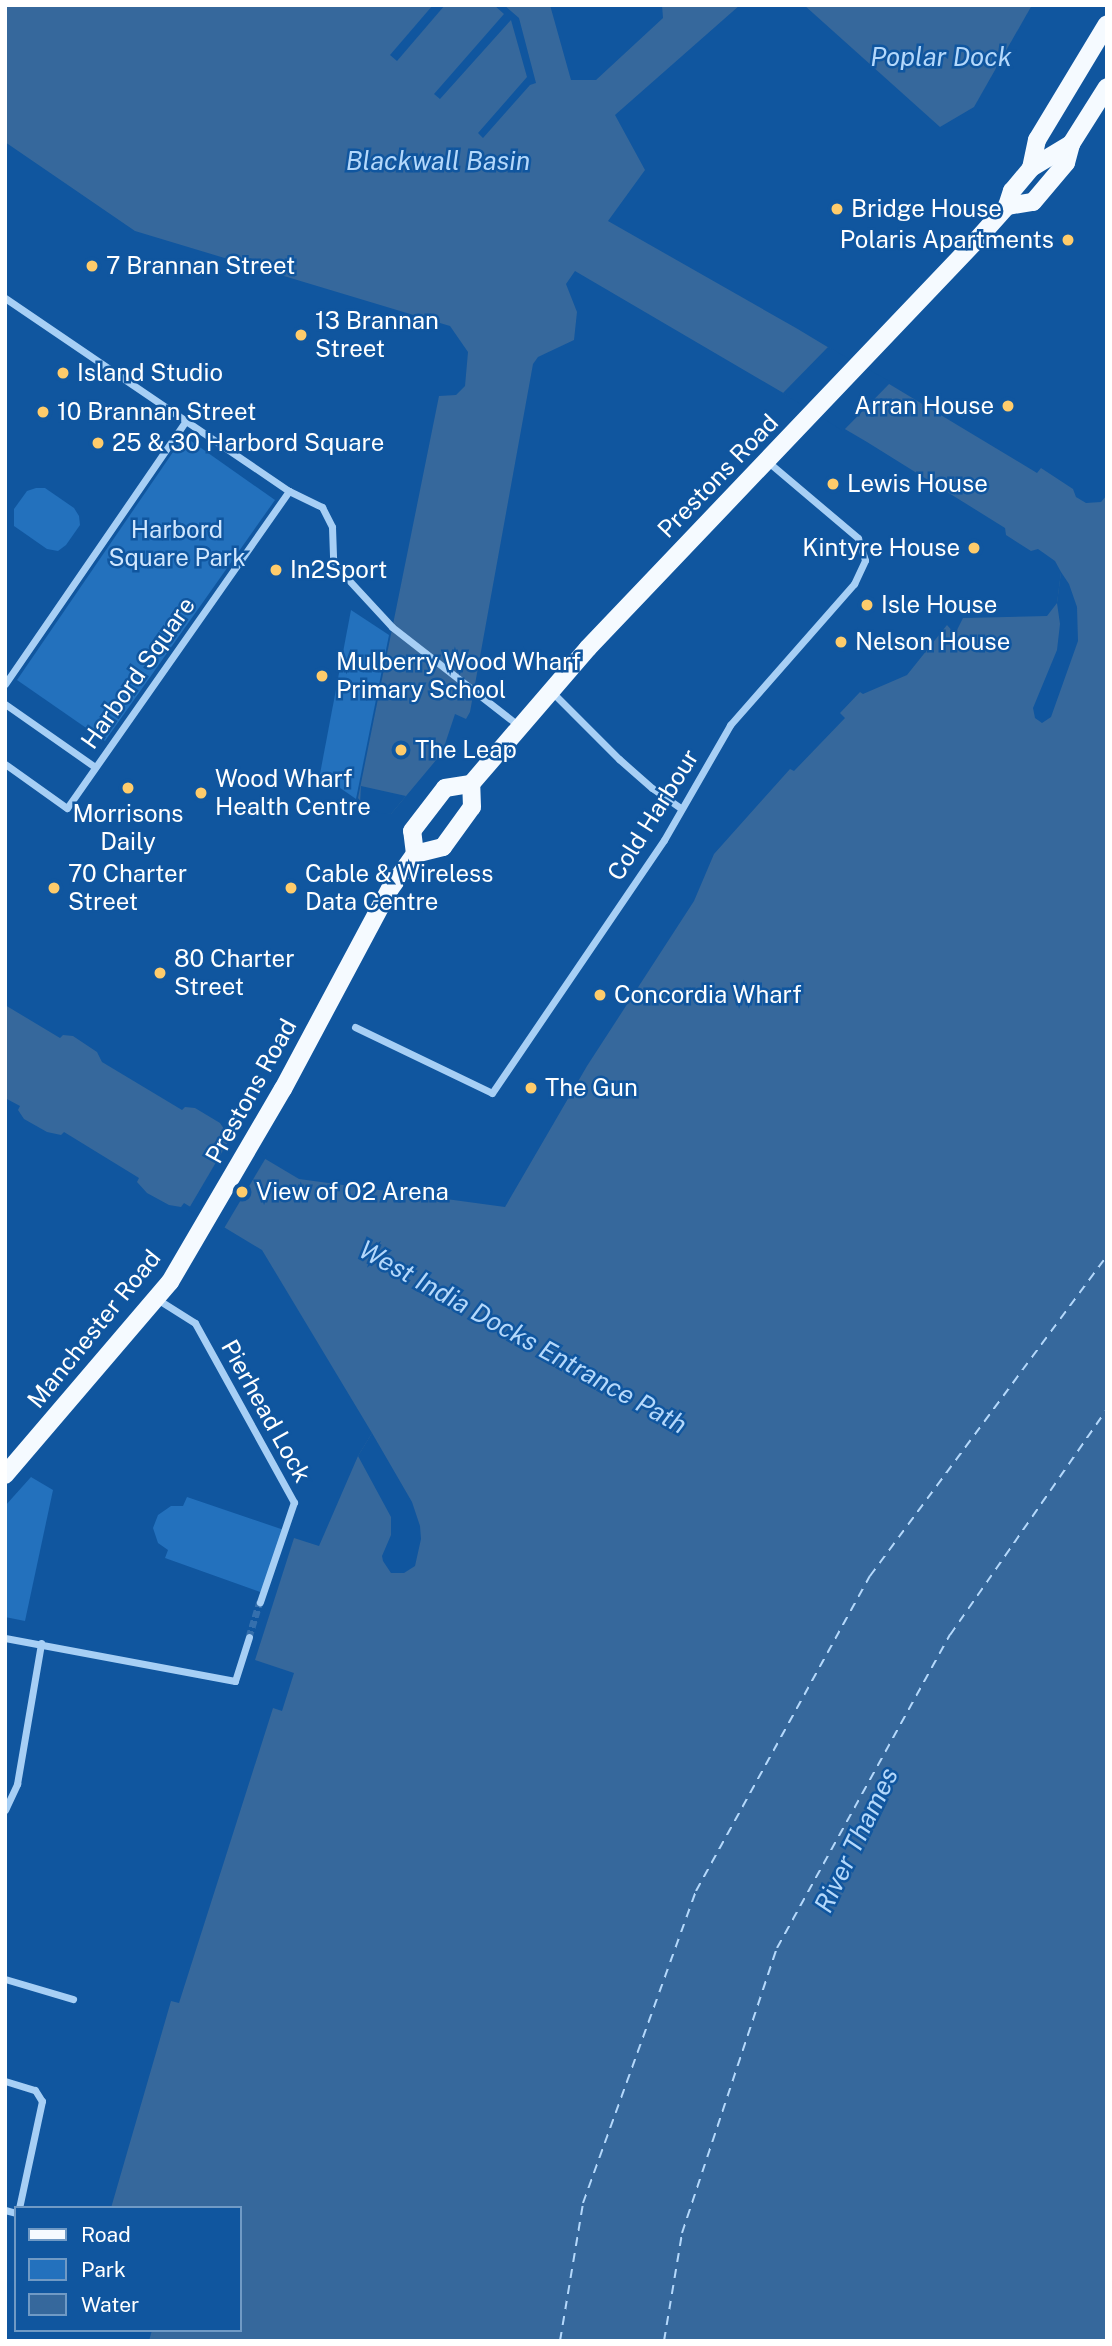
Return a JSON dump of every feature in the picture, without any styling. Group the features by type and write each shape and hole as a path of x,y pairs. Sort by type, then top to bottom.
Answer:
{"main road":[{"name":"Prestons Road","path":"1031,168 1037,140 1107,24"},
{"name":"Prestons Road","path":"1007,206 1033,202 1066,163 1071,144 1107,87"},
{"name":"Prestons Road","path":"192,1244 254,1138 369,922 415,854 412,831 445,788 471,784 551,690 1007,206 1012,191 1031,168 1071,144"},
{"path":"415,854 443,846 472,807 471,784"},
{"name":"Manchester Road","path":"5,1475 157,1299 192,1244"}],"street":[{"path":"5,298 289,491 322,507 332,527 332,564 392,627 520,727"},
{"path":"5,684 186,421"},
{"name":"Cold Harbour","path":"355,1027 492,1093 664,840 730,725 854,584 865,560 858,538 766,461"},
{"name":"Harbord Square","path":"5,764 67,808 289,491"},
{"path":"551,690 619,759 652,788 681,808"},
{"path":"5,704 95,767"},
{"name":"Pierhead Lock","path":"157,1299 195,1323 294,1502 260,1602"},
{"path":"5,1638 235,1681 249,1637"},
{"path":"5,1810 17,1784 41,1643"},
{"path":"5,1979 73,1998"},
{"path":"5,2081 35,2090 42,2101 19,2206"}],"green space":[{"name":"Harbord Square Park","path":"184,436 275,500 105,741 17,680"},
{"path":"45,488 74,508 79,516 80,525 66,545 58,551 47,549 14,526 14,509 27,491"},
{"path":"351,610 389,635 356,799 320,774"},
{"path":"31,1477 53,1490 25,1621 5,1617 5,1506"},
{"path":"187,1497 284,1530 263,1593 165,1558 168,1550 158,1543 153,1528 158,1515 171,1506 183,1506"}],"water":[{"path":"5,5 550,5 571,80 596,80 663,18 662,5 740,5 615,115 645,170 608,221 796,328 1037,473 1041,468 1073,489 1076,497 1086,503 1101,502 1107,495 1107,2341 149,2341 151,2332 242,2332 242,2206 112,2206 171,2001 179,2003 273,1708 282,1711 294,1673 255,1660 294,1538 319,1546 358,1456 372,1433 262,1250 184,1203 181,1207 169,1205 147,1193 137,1182 139,1178 64,1132 61,1135 47,1132 24,1119 18,1110 20,1106 5,1098 5,1005 60,1038 63,1035 73,1036 97,1052 102,1062 182,1110 185,1107 195,1108 220,1123 225,1135 299,1179 505,1207 587,1066 694,901 714,854 790,769 794,771 845,718 840,713 860,692 863,694 907,675 947,625 955,634 963,618 1047,616 1057,603 1061,572 1055,561 1038,549 1031,551 1006,535 1005,528 867,442 575,271 566,284 577,312 574,340 538,357 533,364 470,712 466,719 455,714 442,753 391,814 365,807 358,798 439,396 456,395 465,386 468,352 450,326 135,231 5,142"},
{"name":"Poplar Dock","path":"804,5 1032,5 974,107 940,127"}],"pier":[{"path":"433,5 445,5 397,61 390,55"},
{"path":"494,5 504,5 519,18 536,83 530,85 483,138 478,133 527,77 511,20 440,99 434,94 504,14"},
{"path":"828,347 891,382 843,431 783,393"},
{"path":"1061,572 1069,584 1077,607 1078,641 1051,717 1042,723 1035,718 1033,708 1057,650 1060,624 1057,603"},
{"path":"361,786 406,796 391,814 379,813 360,803"},
{"path":"232,1135 267,1156 223,1230 188,1210"},
{"path":"372,1433 412,1502 420,1526 421,1539 415,1566 404,1573 391,1573 383,1561 382,1556 391,1535 391,1517 358,1456"}],"ferry route":[{"path":"560,2341 583,2203 696,1891 870,1576 1107,1256"},
{"path":"664,2341 682,2233 777,1948 950,1635 1107,1409"}],"tunnel":[{"path":"249,1637 260,1602"}],"place":[{"name":"Bridge House","path":"837,209"},
{"name":"Polaris Apartments","path":"1068,240"},
{"name":"7 Brannan Street","path":"92,266"},
{"name":"13 Brannan Street","path":"301,335"},
{"name":"Island Studio","path":"63,373"},
{"name":"Arran House","path":"1008,406"},
{"name":"10 Brannan Street","path":"43,412"},
{"name":"25 & 30 Harbord Square","path":"98,443"},
{"name":"Lewis House","path":"833,484"},
{"name":"Kintyre House","path":"974,548"},
{"name":"In2Sport","path":"276,570"},
{"name":"Isle House","path":"867,605"},
{"name":"Nelson House","path":"841,642"},
{"name":"Mulberry Wood Wharf Primary School","path":"322,676"},
{"name":"The Leap","path":"401,750"},
{"name":"Morrisons Daily","path":"128,788"},
{"name":"Wood Wharf Health Centre","path":"201,793"},
{"name":"70 Charter Street","path":"54,888"},
{"name":"Cable & Wireless Data Centre","path":"291,888"},
{"name":"80 Charter Street","path":"160,973"},
{"name":"Concordia Wharf","path":"600,995"},
{"name":"The Gun","path":"531,1088"},
{"name":"View of O2 Arena","path":"242,1192"}],"water label":[{"name":"Blackwall Basin","path":"438,161"},
{"name":"West India Docks Entrance Path","path":"523,1337"},
{"name":"River Thames","path":"856,1840"}]}
